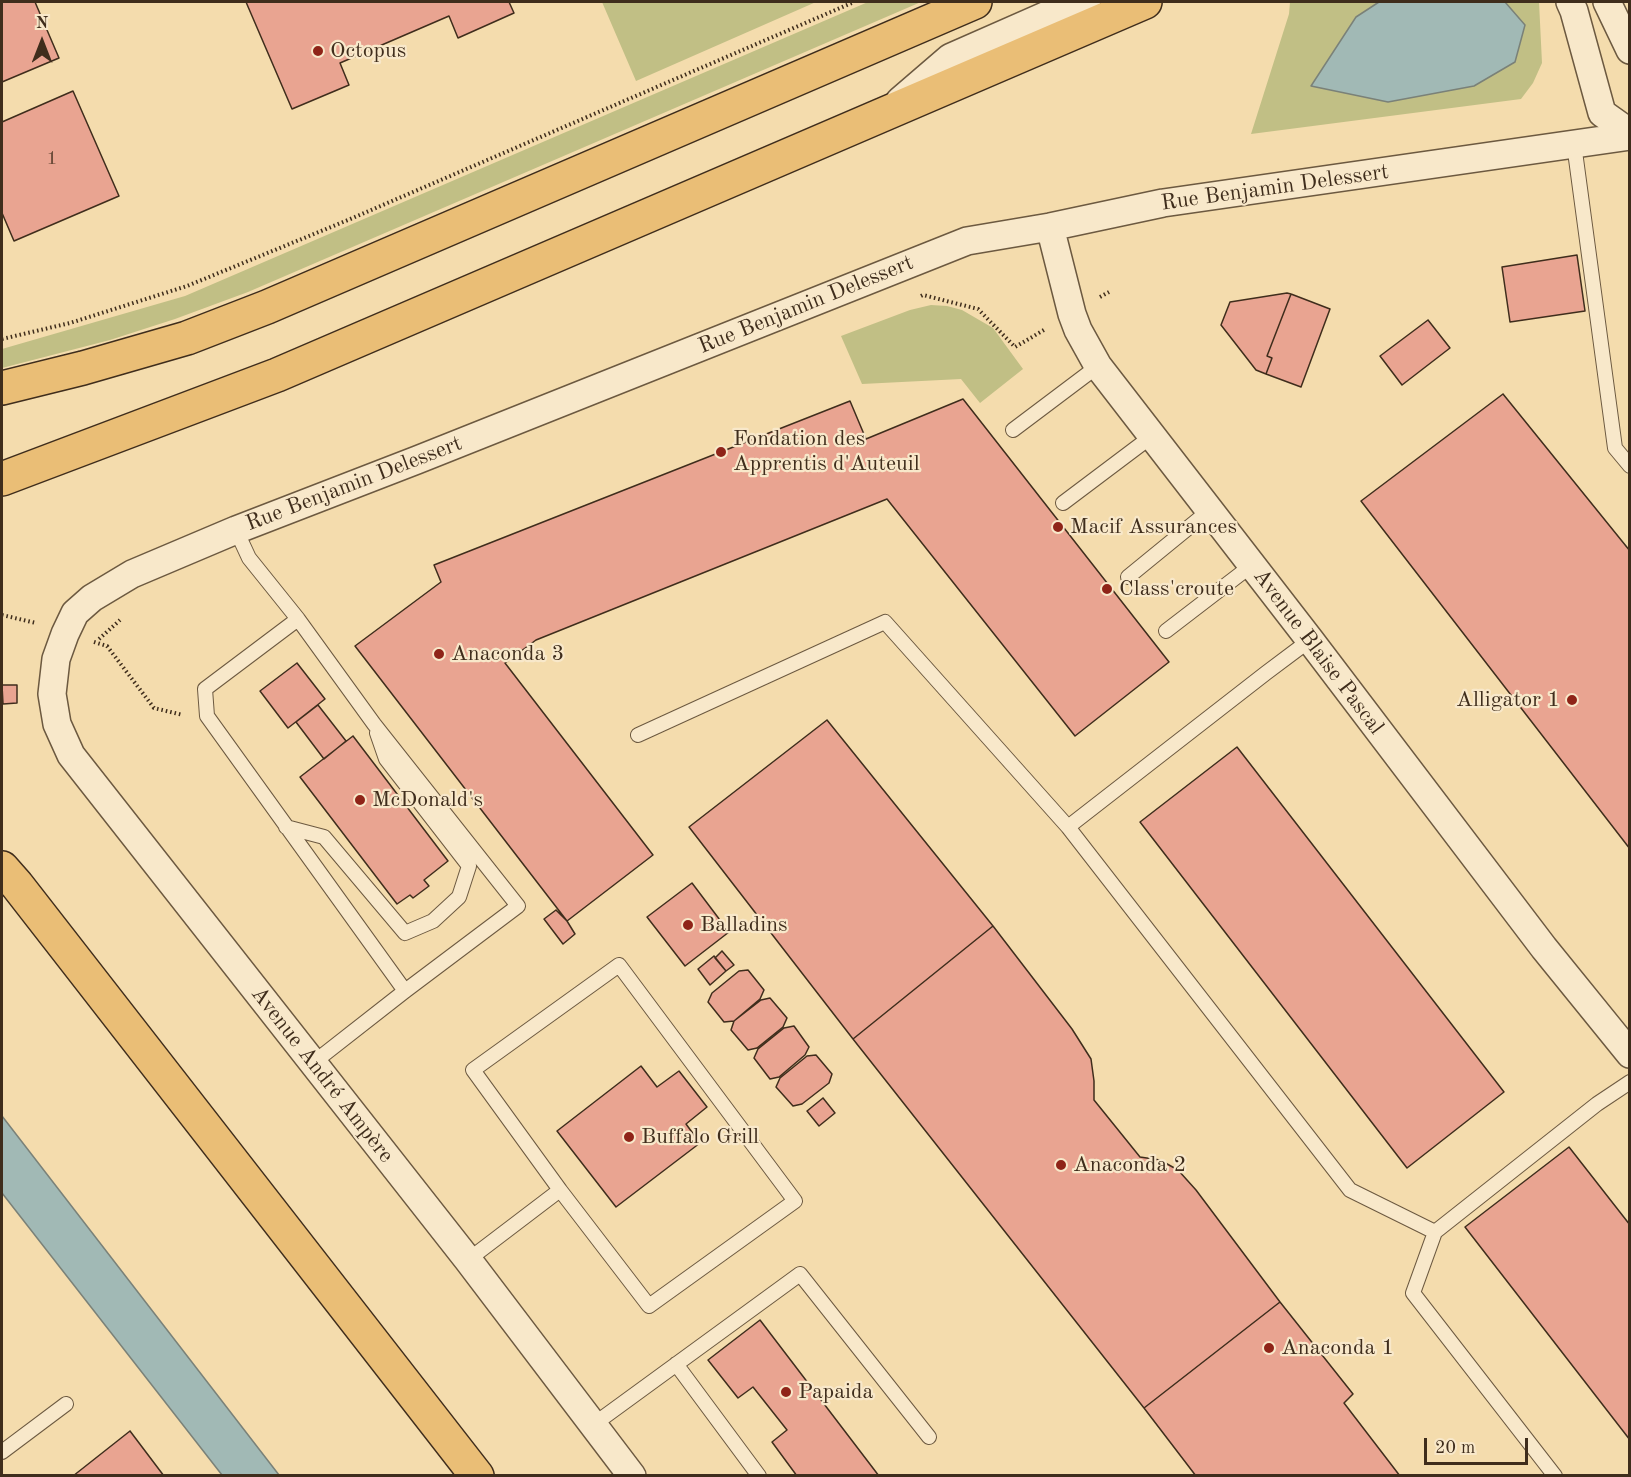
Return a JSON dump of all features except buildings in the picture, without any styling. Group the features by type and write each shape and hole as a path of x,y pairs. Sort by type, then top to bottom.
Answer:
{"main road":[{"path":"2,388 83,369 188,338 267,307 975,2"},
{"path":"2,479 277,375 1145,2"},
{"path":"2,850 9,877 477,1476"}],"street":[{"path":"893,110 952,60 1084,2"},
{"path":"1570,2 1602,113 1629,134"},
{"path":"1607,2 1629,50"},
{"name":"Rue Benjamin Delessert","path":"56,659 75,613 92,598 132,574 236,530 967,241 1050,227 1163,203 1574,144 1629,134"},
{"name":"Avenue Blaise Pascal","path":"1050,227 1072,314 1098,366 1537,939 1629,1054"},
{"name":"Avenue André Ampère","path":"56,659 52,694 57,724 71,754 468,1260 632,1476"}],"lane":[{"path":"1574,144 1616,448 1629,466"},
{"path":"1013,430 1098,366"},
{"path":"1063,503 1152,436"},
{"path":"1128,577 1210,510"},
{"path":"236,530 249,558 298,619 374,724 518,906 313,1063"},
{"path":"1166,631 1252,565"},
{"path":"298,619 205,689 207,716 405,991"},
{"path":"638,735 885,622 1068,827 1350,1190 1435,1232"},
{"path":"1068,827 1310,640"},
{"path":"286,827 324,837 405,933 433,921 459,897 469,866 386,759 374,724"},
{"path":"620,965 795,1201 649,1306 560,1190 473,1070 620,965"},
{"path":"1556,1476 1413,1293 1435,1232 1597,1104 1629,1082"},
{"path":"468,1260 560,1190"},
{"path":"593,1425 800,1274 929,1437"},
{"path":"676,1364 759,1476"},
{"path":"2,1452 66,1404"}],"path":[{"path":"2,339 70,323 187,286 348,220 854,2"},
{"path":"913,299 923,295 978,309 1015,347"},
{"path":"2,615 107,646 154,708 182,715 207,716"},
{"path":"96,642 126,615"}],"shaded area":[{"path":"602,2 816,2 636,81"},
{"path":"868,2 921,2 248,292 110,340 2,368 2,349 185,296"},
{"path":"1290,2 1379,2 1356,17 1311,86 1388,102 1525,25 1505,2 1539,2 1542,63 1533,83 1521,99 1251,134 1289,14"},
{"path":"931,305 962,310 993,328 1023,369 980,403 961,379 862,384 841,336 910,310"}],"water":[{"path":"1379,2 1505,2 1525,25 1515,62 1474,86 1388,102 1311,86 1356,17"},
{"path":"2,1116 279,1475 222,1475 2,1193"}],"place":[{"name":"Octopus","path":"318,51"},
{"name":"Fondation des Apprentis d'Auteuil","path":"721,452"},
{"name":"Macif Assurances","path":"1058,527"},
{"name":"Class'croute","path":"1107,589"},
{"name":"Anaconda 3","path":"439,654"},
{"name":"Alligator 1","path":"1572,700"},
{"name":"McDonald's","path":"360,800"},
{"name":"Balladins","path":"688,925"},
{"name":"Buffalo Grill","path":"629,1137"},
{"name":"Anaconda 2","path":"1061,1165"},
{"name":"Anaconda 1","path":"1269,1348"},
{"name":"Papaida","path":"786,1392"}]}
